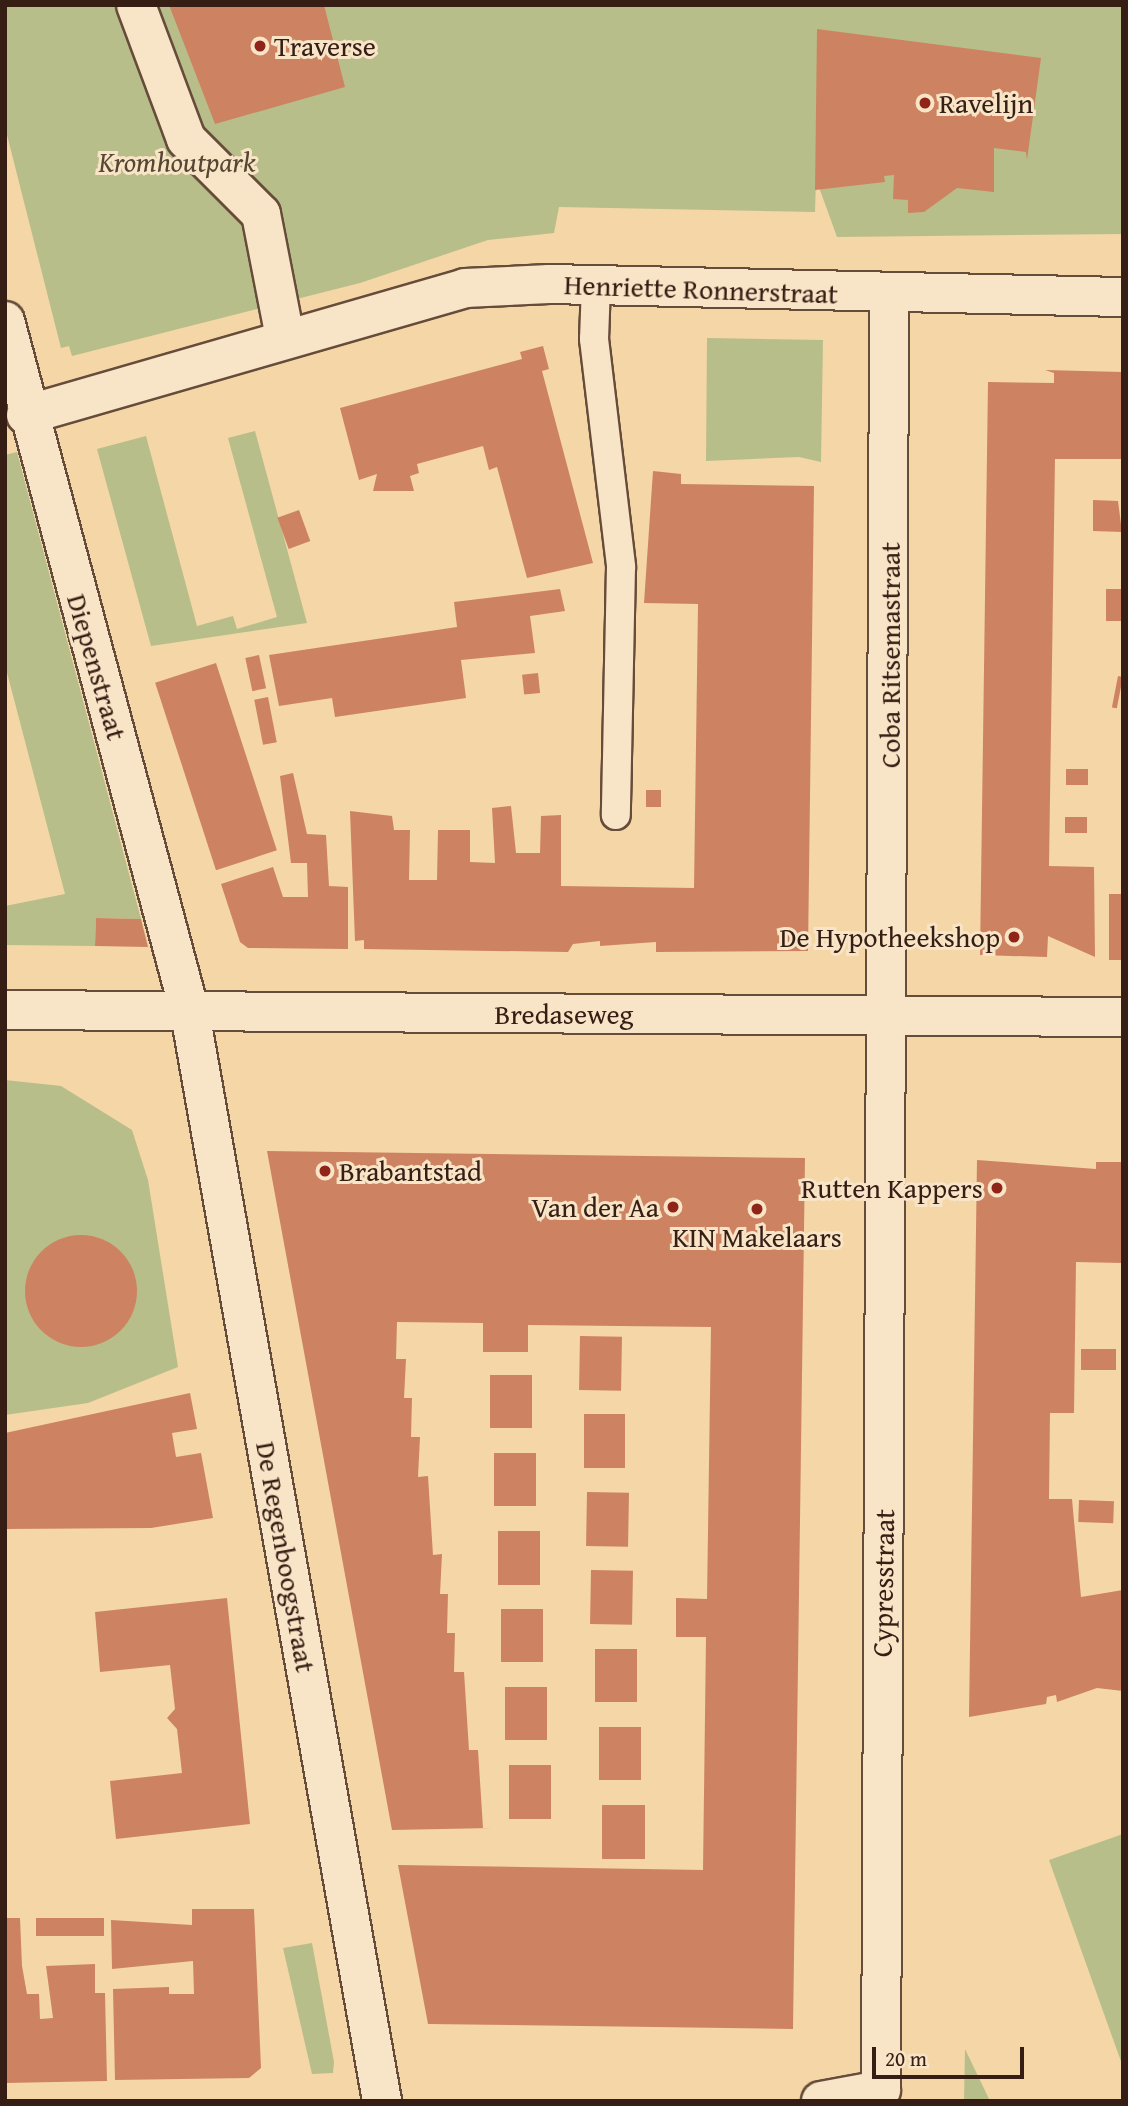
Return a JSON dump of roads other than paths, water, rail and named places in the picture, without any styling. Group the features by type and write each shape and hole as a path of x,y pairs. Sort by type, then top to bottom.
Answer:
{"street":[{"path":"136,5 186,139 261,214 285,337"},
{"name":"Henriette Ronnerstraat","path":"16,419 285,337 465,288 596,285 889,296 1123,297"},
{"name":"Coba Ritsemastraat","path":"889,296 890,1014"},
{"name":"Diepenstraat","path":"5,321 16,419 190,1013"},
{"name":"Bredaseweg","path":"5,1010 1123,1017"},
{"name":"De Regenboogstraat","path":"190,1013 382,2101"},
{"name":"Cypresstraat","path":"821,2101 881,2090 890,1014"}],"lane":[{"path":"596,285 594,340 621,567 616,815"}],"place":[{"name":"Traverse","path":"260,46"},
{"name":"Ravelijn","path":"925,103"},
{"name":"De Hypotheekshop","path":"1014,937"},
{"name":"Brabantstad","path":"325,1171"},
{"name":"Rutten Kappers","path":"997,1188"},
{"name":"Van der Aa","path":"673,1207"},
{"name":"KIN Makelaars","path":"757,1209"}],"park label":[{"name":"Kromhoutpark","path":"177,162"}]}
